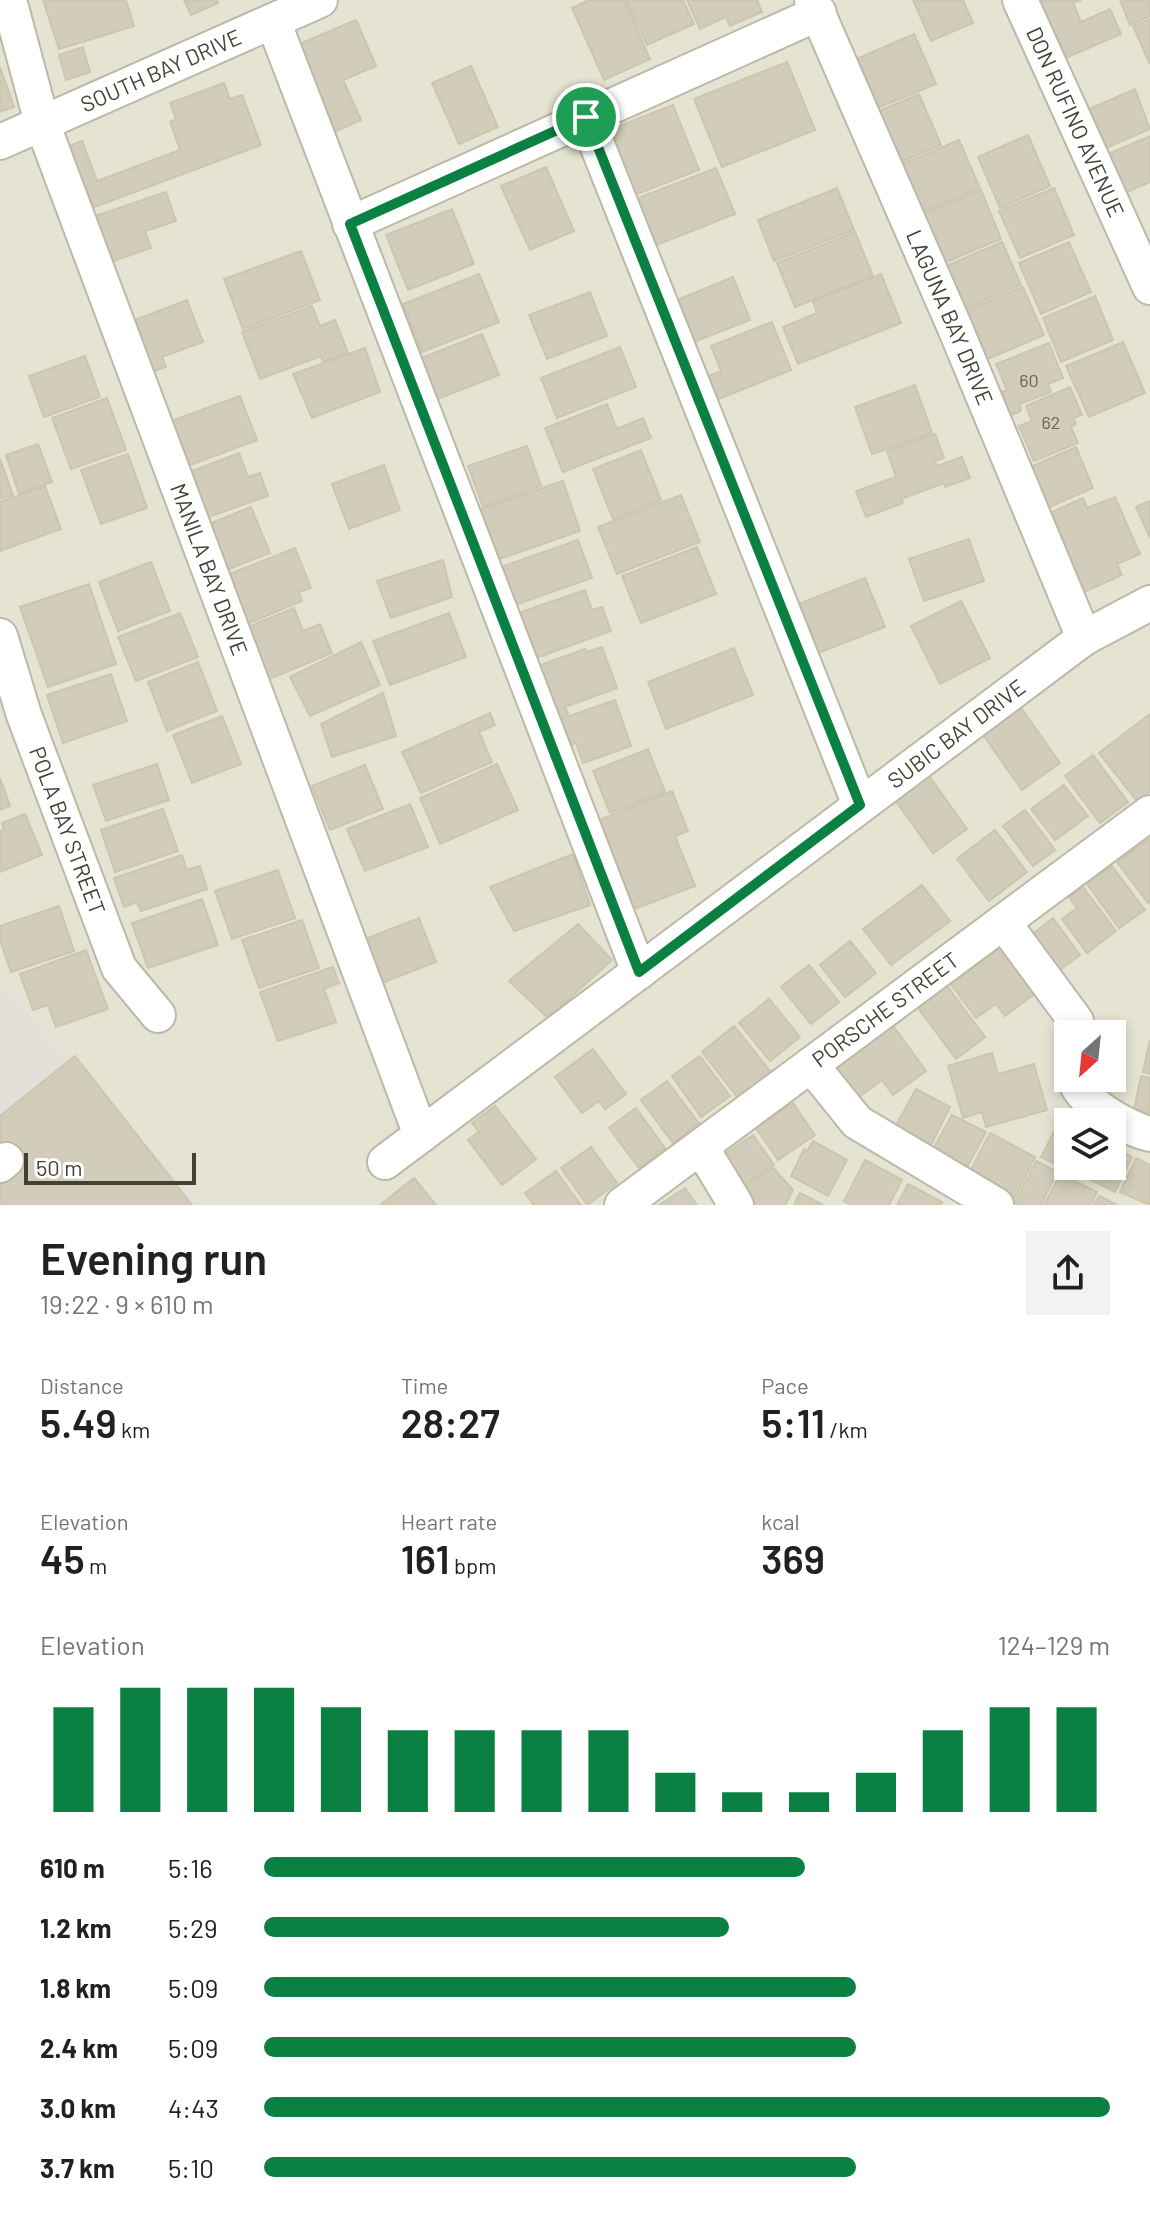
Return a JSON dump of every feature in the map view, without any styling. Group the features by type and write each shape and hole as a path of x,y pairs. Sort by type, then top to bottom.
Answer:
{"street":[{"name":"MANILA BAY DRIVE","path":"9,0 42,123 421,1135"},
{"name":"SOUTH BAY DRIVE","path":"0,142 320,0"},
{"name":"DON RUFINO AVENUE","path":"1020,0 1150,287"},
{"path":"350,224 586,117 816,6"},
{"name":"LAGUNA BAY DRIVE","path":"816,6 1084,638"},
{"path":"273,21 639,972"},
{"path":"586,117 860,805"},
{"name":"SUBIC BAY DRIVE","path":"385,1162 1084,638 1150,603"},
{"name":"POLA BAY STREET","path":"0,636 12,720 119,968 158,1015"},
{"name":"PORSCHE STREET","path":"622,1205 1150,813"},
{"path":"1003,922 1075,1020"},
{"path":"811,1065 857,1122 996,1205"},
{"path":"1081,1092 1120,1121 1150,1134"},
{"path":"701,1147 736,1205"}],"shaded area":[{"path":"0,0 1150,0 1150,1205 202,1205 0,980"},
{"path":"0,980 63,1051 202,1205 0,1205"}],"building":[{"path":"43,0 126,0 134,26 59,49"},
{"path":"184,0 217,0 218,3 191,15"},
{"path":"589,0 624,0 650,59 604,80 572,8"},
{"path":"626,0 683,0 694,24 647,45"},
{"path":"687,0 757,0 762,12 730,26 726,17 700,29"},
{"path":"913,0 963,0 973,23 931,41"},
{"path":"1035,0 1081,0 1073,3 1081,22 1110,9 1121,34 1061,60"},
{"path":"1120,0 1150,0 1150,16 1130,25"},
{"path":"1150,19 1150,64 1133,26"},
{"path":"356,20 376,66 343,80 361,120 330,134 292,47"},
{"path":"914,34 936,84 868,112 847,63"},
{"path":"83,47 90,72 66,80 59,55"},
{"path":"787,62 815,130 722,167 694,99"},
{"path":"471,66 498,127 459,144 432,83"},
{"path":"0,67 14,107 0,112"},
{"path":"224,83 230,99 242,95 261,145 81,212 58,150 82,141 97,181 180,150 170,122 176,119 170,103"},
{"path":"1135,89 1150,129 1097,152 1080,113"},
{"path":"919,94 941,145 889,167 867,116"},
{"path":"673,105 699,170 622,200 596,135"},
{"path":"1028,135 1050,186 1000,208 978,157"},
{"path":"1150,136 1150,182 1118,196 1101,157"},
{"path":"959,140 980,188 911,217 891,169"},
{"path":"546,167 574,231 530,250 501,186"},
{"path":"716,168 735,214 644,250 625,203"},
{"path":"837,188 854,230 774,261 758,220"},
{"path":"1054,188 1074,235 1020,258 999,211"},
{"path":"981,190 1001,239 932,268 911,219"},
{"path":"166,192 176,221 145,231 151,248 102,265 86,219"},
{"path":"452,209 474,264 408,290 386,235"},
{"path":"855,232 873,276 795,307 777,263"},
{"path":"1002,242 1021,285 952,314 934,271"},
{"path":"1069,242 1091,292 1041,314 1019,263"},
{"path":"301,251 320,300 243,329 224,279"},
{"path":"479,274 499,322 422,352 403,304"},
{"path":"881,274 901,323 798,364 783,327 817,313 813,301"},
{"path":"733,277 750,320 689,344 672,302"},
{"path":"1023,287 1044,335 974,365 953,316"},
{"path":"590,292 607,336 547,359 529,315"},
{"path":"1095,296 1113,340 1061,362 1043,318"},
{"path":"187,300 203,342 162,357 166,367 141,376 122,325"},
{"path":"312,306 320,326 335,320 348,353 323,362 321,356 260,379 242,332"},
{"path":"772,322 791,370 706,404 697,381 721,371 711,346"},
{"path":"482,334 499,375 430,402 414,361"},
{"path":"1123,342 1145,393 1089,417 1066,366"},
{"path":"1049,343 1063,378 1048,384 1051,392 1020,404 1021,411 1007,417 998,394 1007,390 996,364"},
{"path":"620,347 636,387 557,418 541,378"},
{"path":"365,348 380,392 312,418 293,374"},
{"path":"85,356 100,397 44,417 29,376"},
{"path":"915,385 932,433 872,454 855,407"},
{"path":"1070,387 1082,415 1073,418 1076,424 1071,427 1078,443 1034,461 1019,426 1032,421 1026,406"},
{"path":"240,396 257,440 177,470 160,425"},
{"path":"107,398 126,450 71,469 52,418"},
{"path":"607,404 617,429 643,418 651,438 563,472 545,428"},
{"path":"935,434 944,458 935,461 937,466 962,457 970,478 945,487 944,483 901,499 903,503 866,517 856,491 896,477 887,451"},
{"path":"38,444 52,482 19,494 6,455"},
{"path":"527,446 541,486 483,507 468,466"},
{"path":"1076,447 1093,488 1038,512 1021,471"},
{"path":"641,450 661,500 613,519 593,469"},
{"path":"239,453 248,477 260,473 268,496 200,520 189,492 199,488 192,471"},
{"path":"128,454 147,508 101,524 81,470"},
{"path":"0,459 13,495 0,499"},
{"path":"384,465 400,510 349,529 332,484"},
{"path":"563,481 580,531 491,562 473,512"},
{"path":"45,486 61,529 0,551 0,502"},
{"path":"681,495 700,542 617,574 598,527"},
{"path":"1115,497 1140,554 1117,564 1122,575 1075,596 1041,517 1083,498 1087,508"},
{"path":"1150,501 1150,538 1136,507"},
{"path":"251,507 270,553 214,575 196,529"},
{"path":"969,539 984,581 924,601 909,559"},
{"path":"578,540 592,578 512,606 498,568"},
{"path":"697,547 716,594 641,623 622,576"},
{"path":"295,548 311,588 299,592 302,601 247,624 227,575"},
{"path":"443,560 452,597 391,618 377,581"},
{"path":"151,562 170,611 118,631 99,582"},
{"path":"865,578 885,627 813,655 793,606"},
{"path":"89,584 116,664 48,687 20,607"},
{"path":"585,590 592,610 602,607 611,631 528,661 512,615"},
{"path":"961,601 990,658 940,684 911,626"},
{"path":"294,608 303,631 320,624 332,653 260,683 238,631"},
{"path":"180,613 198,657 136,681 118,637"},
{"path":"449,613 466,657 390,685 373,641"},
{"path":"361,642 380,685 310,716 290,677"},
{"path":"602,647 617,688 565,707 568,714 547,721 538,666 585,649 587,652"},
{"path":"734,648 753,695 666,729 648,682"},
{"path":"198,662 217,711 167,731 148,682"},
{"path":"111,674 127,721 63,743 47,695"},
{"path":"383,693 396,736 332,757 321,724"},
{"path":"615,700 631,746 583,763 576,743 559,749 549,723"},
{"path":"1019,705 1060,763 1022,790 981,732"},
{"path":"490,713 495,725 479,732 492,762 421,793 402,752"},
{"path":"1150,714 1150,791 1137,801 1099,753"},
{"path":"222,716 241,764 192,783 173,735"},
{"path":"648,749 665,792 610,813 593,771"},
{"path":"1093,755 1128,802 1100,823 1065,776"},
{"path":"157,764 169,800 106,821 93,785"},
{"path":"497,764 518,810 440,844 420,798"},
{"path":"365,765 383,809 330,830 312,786"},
{"path":"927,773 967,829 933,853 893,797"},
{"path":"0,778 10,806 0,810"},
{"path":"1064,785 1088,816 1055,840 1031,809"},
{"path":"672,791 688,831 675,836 695,886 627,912 592,823"},
{"path":"410,804 428,847 365,871 347,829"},
{"path":"163,809 178,851 115,872 101,830"},
{"path":"1025,810 1055,850 1033,866 1003,826"},
{"path":"25,814 42,855 0,872 2,823"},
{"path":"995,830 1027,872 989,901 957,859"},
{"path":"1150,838 1150,902 1148,903 1117,862"},
{"path":"573,854 590,905 514,931 490,887"},
{"path":"182,855 187,870 200,866 207,889 141,911 137,902 124,907 114,878"},
{"path":"1112,866 1145,910 1119,928 1087,884"},
{"path":"278,870 295,918 232,939 215,891"},
{"path":"922,885 950,921 891,965 863,929"},
{"path":"1083,887 1116,931 1087,953 1062,919 1077,908 1069,897"},
{"path":"202,899 218,945 148,968 132,923"},
{"path":"59,906 74,951 11,972 0,940 0,926"},
{"path":"419,918 436,962 377,985 360,941"},
{"path":"1053,918 1080,955 1057,972 1030,936"},
{"path":"302,920 319,968 259,988 242,940"},
{"path":"578,924 612,960 548,1018 509,981"},
{"path":"1012,939 1046,985 1005,1016 996,1004 976,1018 951,984"},
{"path":"850,941 876,973 845,997 820,965"},
{"path":"86,950 108,1009 56,1027 48,1005 33,1010 20,974"},
{"path":"809,965 839,1002 811,1024 781,987"},
{"path":"333,967 339,983 324,989 336,1022 278,1041 260,992"},
{"path":"947,986 985,1037 956,1059 918,1008"},
{"path":"769,999 800,1037 770,1061 739,1023"},
{"path":"891,1023 926,1071 893,1095 882,1080 848,1105 824,1072"},
{"path":"734,1026 771,1072 738,1098 702,1052"},
{"path":"1150,1040 1150,1074 1143,1072"},
{"path":"593,1049 626,1094 605,1109 599,1101 582,1113 555,1077"},
{"path":"992,1053 998,1074 1034,1064 1047,1110 986,1127 982,1112 963,1118 948,1066"},
{"path":"75,1056 192,1205 0,1205 0,1116"},
{"path":"700,1056 730,1096 701,1117 672,1076"},
{"path":"1141,1076 1150,1078 1150,1113 1134,1109"},
{"path":"667,1081 699,1123 673,1143 641,1100"},
{"path":"916,1089 950,1107 931,1145 895,1127"},
{"path":"793,1103 815,1135 778,1160 756,1128"},
{"path":"495,1106 536,1159 502,1185 468,1140 479,1132 472,1123"},
{"path":"636,1108 665,1148 639,1168 609,1128"},
{"path":"952,1115 986,1132 966,1169 932,1151"},
{"path":"1054,1132 1054,1163 1041,1157"},
{"path":"990,1133 1035,1157 1014,1199 968,1175"},
{"path":"753,1135 774,1165 733,1192 712,1163"},
{"path":"813,1141 847,1160 828,1196 791,1176 804,1149 807,1151"},
{"path":"591,1147 617,1183 587,1205 561,1168"},
{"path":"1126,1154 1132,1157 1126,1169"},
{"path":"1136,1158 1150,1165 1150,1205 1120,1192"},
{"path":"865,1160 902,1180 889,1205 851,1205 844,1201"},
{"path":"1036,1161 1054,1170 1054,1178 1041,1205 1015,1203"},
{"path":"773,1168 793,1190 785,1205 750,1205 739,1191"},
{"path":"556,1171 581,1205 534,1205 525,1193"},
{"path":"414,1178 436,1205 380,1205"},
{"path":"1057,1180 1072,1180 1097,1192 1091,1205 1044,1205"},
{"path":"1091,1180 1121,1180 1115,1192"},
{"path":"908,1184 942,1202 940,1205 897,1205"},
{"path":"685,1188 697,1205 659,1205"},
{"path":"800,1193 823,1205 794,1205"},
{"path":"1099,1196 1117,1205 1094,1205"}],"route":[{"path":"586,117 860,805 639,972 350,224 586,117"}]}
